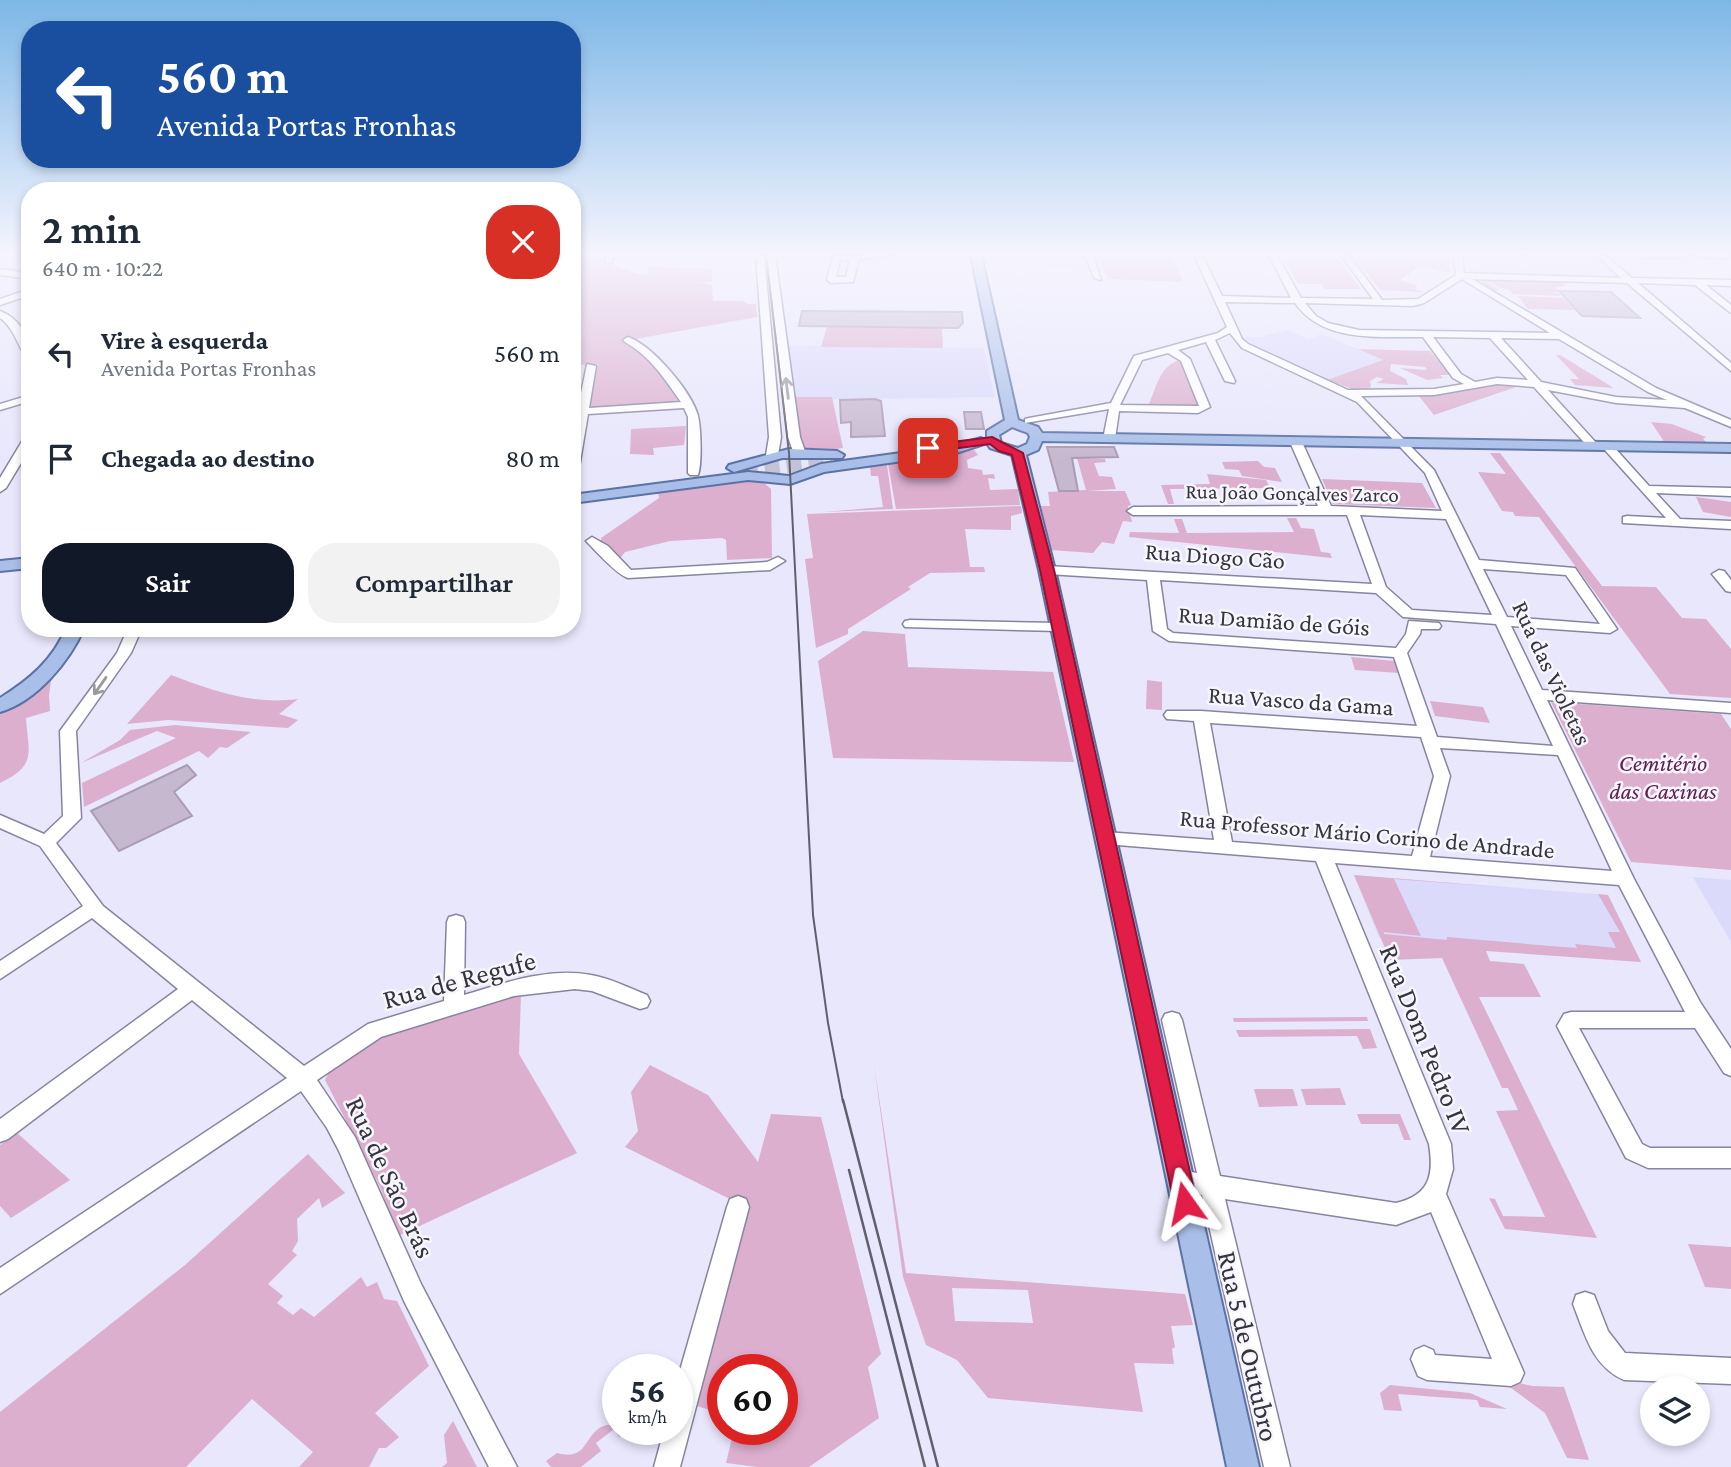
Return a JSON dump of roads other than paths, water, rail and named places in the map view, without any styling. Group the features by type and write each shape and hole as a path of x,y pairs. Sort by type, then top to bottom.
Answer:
{"main road":[{"path":"991,323 1012,422"},
{"path":"581,493 748,476 790,480 830,467 953,450 987,441 997,429 1012,422 1032,430 1037,437"},
{"path":"1037,437 1731,448"},
{"path":"581,492 744,467 766,459 802,455 824,456 948,441 987,441 1018,453 1033,447 1037,437"},
{"path":"832,460 987,441"},
{"name":"Rua 5 de Outubro","path":"1018,453 1047,570 1243,1467"},
{"path":"802,455 814,463 812,472"},
{"path":"766,459 759,470 767,477"},
{"path":"581,493 743,472"},
{"path":"0,566 21,564"},
{"path":"0,706 24,691 58,662 72,637"}],"street":[{"path":"766,323 775,437 766,459"},
{"path":"779,323 793,437 802,455"},
{"path":"1231,323 1238,340 1245,346"},
{"path":"1323,323 1337,330 1359,333 1563,336"},
{"path":"1542,323 1652,390 1731,424"},
{"path":"1678,323 1731,368"},
{"path":"1109,439 1114,406 1138,358 1215,337 1233,328"},
{"path":"1426,334 1457,376 1472,384"},
{"path":"1494,335 1536,384 1646,489 1676,522"},
{"path":"1215,337 1245,346 1348,393 1434,392 1496,381 1536,384 1616,400 1689,405"},
{"path":"1215,337 1230,380"},
{"path":"628,340 644,349 658,362 688,405 693,417 694,473"},
{"path":"1029,421 1114,406 1198,410 1205,407 1185,359 1168,349"},
{"path":"1714,354 1731,354"},
{"path":"581,401 591,366"},
{"path":"1652,390 1652,403"},
{"name":"Rua das Violetas","path":"1348,393 1367,405 1430,472 1625,879 1701,1020 1723,1042 1731,1067"},
{"path":"0,407 21,401"},
{"path":"581,412 688,405"},
{"path":"1296,442 1326,510"},
{"path":"0,488 21,453"},
{"path":"1646,489 1731,492"},
{"name":"Rua João Gonçalves Zarco","path":"1133,511 1326,510 1451,515"},
{"path":"1352,511 1380,589 1411,619 1413,634 1400,653 1442,776 1419,864"},
{"path":"1627,520 1731,525"},
{"path":"592,541 607,549 617,567 634,575 770,566 778,561"},
{"path":"1411,619 1610,629 1570,571 1474,564"},
{"name":"Rua Diogo Cão","path":"1047,570 1380,589"},
{"path":"1725,574 1731,587"},
{"name":"Rua Damião de Góis","path":"1153,575 1160,631 1169,637 1400,653"},
{"path":"910,624 1059,626"},
{"path":"0,821 46,842 72,818 68,732 124,653 131,637"},
{"path":"1535,694 1729,711"},
{"name":"Rua Vasco da Gama","path":"1172,715 1430,737 1553,751"},
{"path":"1201,716 1224,848"},
{"name":"Rua Professor Mário Corino de Andrade","path":"1105,838 1625,879"},
{"name":"Rua de São Brás","path":"46,842 94,908 191,990 303,1078 321,1098 362,1175 400,1267 504,1467"},
{"name":"Rua Dom Pedro IV","path":"1323,856 1440,1144 1442,1171 1433,1194"},
{"path":"0,971 94,908"},
{"path":"454,1006 456,922"},
{"name":"Rua de Regufe","path":"0,1282 375,1030 514,988 575,981 593,983 640,1001"},
{"path":"0,1132 191,990"},
{"name":"Rua 5 de Outubro","path":"1172,1020 1277,1467"},
{"path":"1701,1020 1571,1020 1567,1026 1634,1152 1648,1158 1731,1158"},
{"path":"1181,1181 1396,1214 1419,1209 1433,1194 1444,1212 1511,1373 1427,1367 1424,1359"},
{"path":"693,1372 738,1207"},
{"path":"1585,1304 1608,1357 1624,1367 1731,1371"},
{"path":"667,1467 673,1445"}],"tunnel":[{"path":"743,472 832,460"}],"tram line":[{"path":"774,323 789,453 813,915 828,1023 843,1102"},
{"path":"843,1100 938,1467"},
{"path":"849,1170 925,1467"}],"park label":[{"name":"Cemitério das Caxinas","path":"1663,777"}]}
